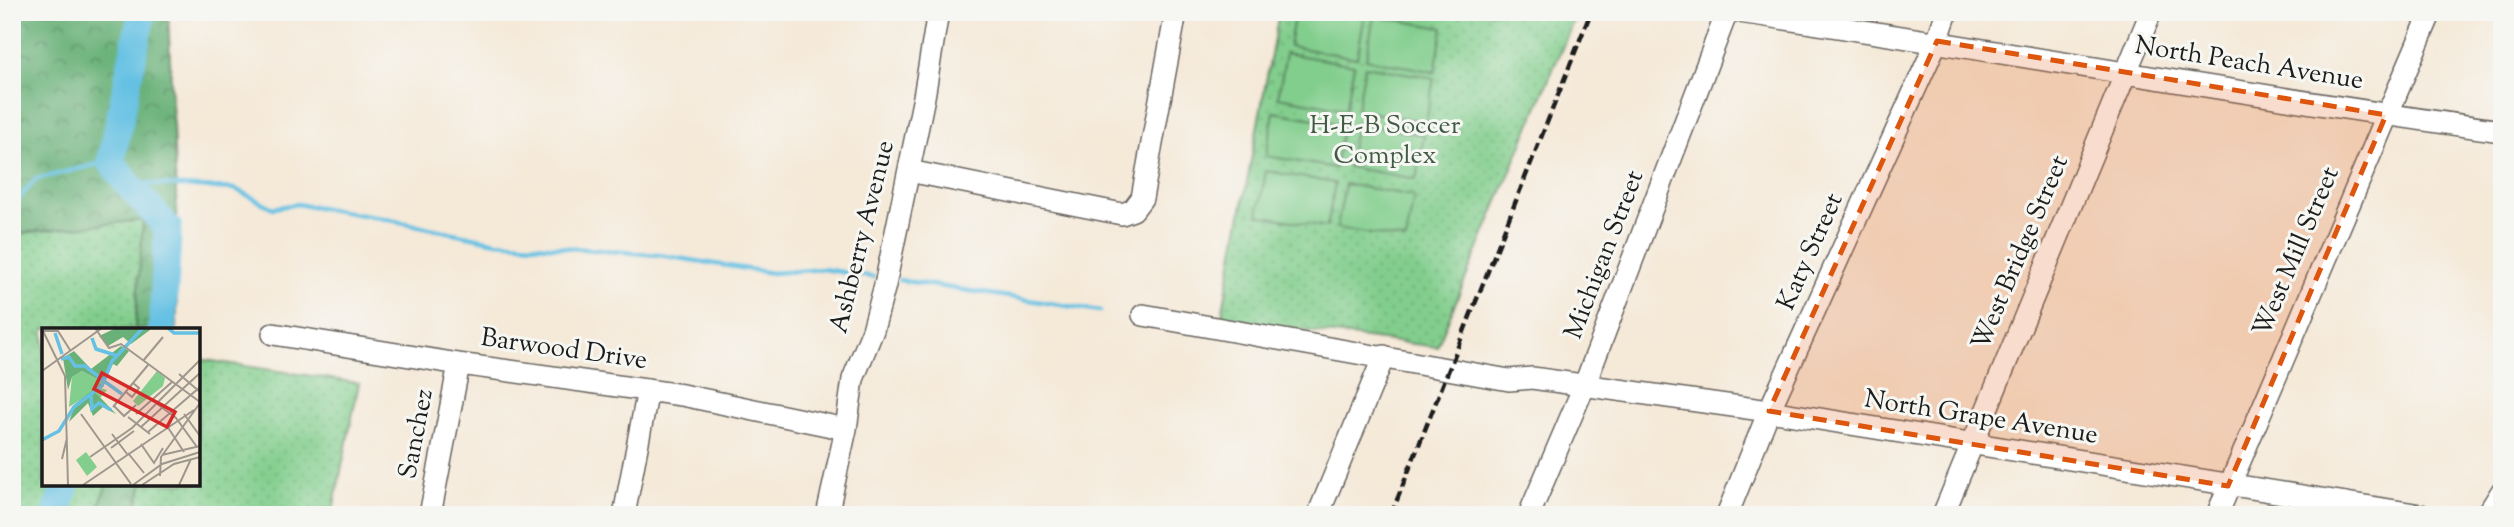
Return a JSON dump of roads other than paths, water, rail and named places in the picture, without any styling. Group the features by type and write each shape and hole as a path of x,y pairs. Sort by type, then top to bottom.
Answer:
{"street":[{"name":"Ashberry Avenue","path":"827,515 846,429 853,379 873,330 909,171 925,97 938,12"},
{"path":"909,171 1128,213 1142,198 1176,12"},
{"name":"Michigan Street","path":"1529,515 1585,384 1727,12"},
{"name":"North Peach Avenue","path":"1738,12 2502,131"},
{"name":"Katy Street","path":"1727,515 1769,411 1937,41 1947,12"},
{"name":"West Bridge Street","path":"1943,515 2151,12"},
{"name":"West Mill Street","path":"2217,515 2431,12"},
{"name":"North Grape Avenue","path":"1143,315 1509,380 1532,378 1585,384 1769,411 2421,515"},
{"name":"Barwood Drive","path":"273,334 648,390 846,429"},
{"path":"1318,515 1384,356"},
{"name":"Sanchez","path":"430,515 459,363"},
{"path":"624,515 648,390"},
{"path":"2487,515 2502,491"}],"waterway":[{"path":"142,12 111,161 168,228 162,328"},
{"path":"12,206 36,179 111,161"},
{"path":"127,183 235,189 273,208 297,204 497,242 659,255 772,273 823,269 873,277"},
{"path":"899,280 1100,311"},
{"path":"56,515 65,485"}],"railway":[{"path":"1391,515 1591,12"}],"park label":[{"name":"H-E-B Soccer Complex","path":"1385,141"}]}
